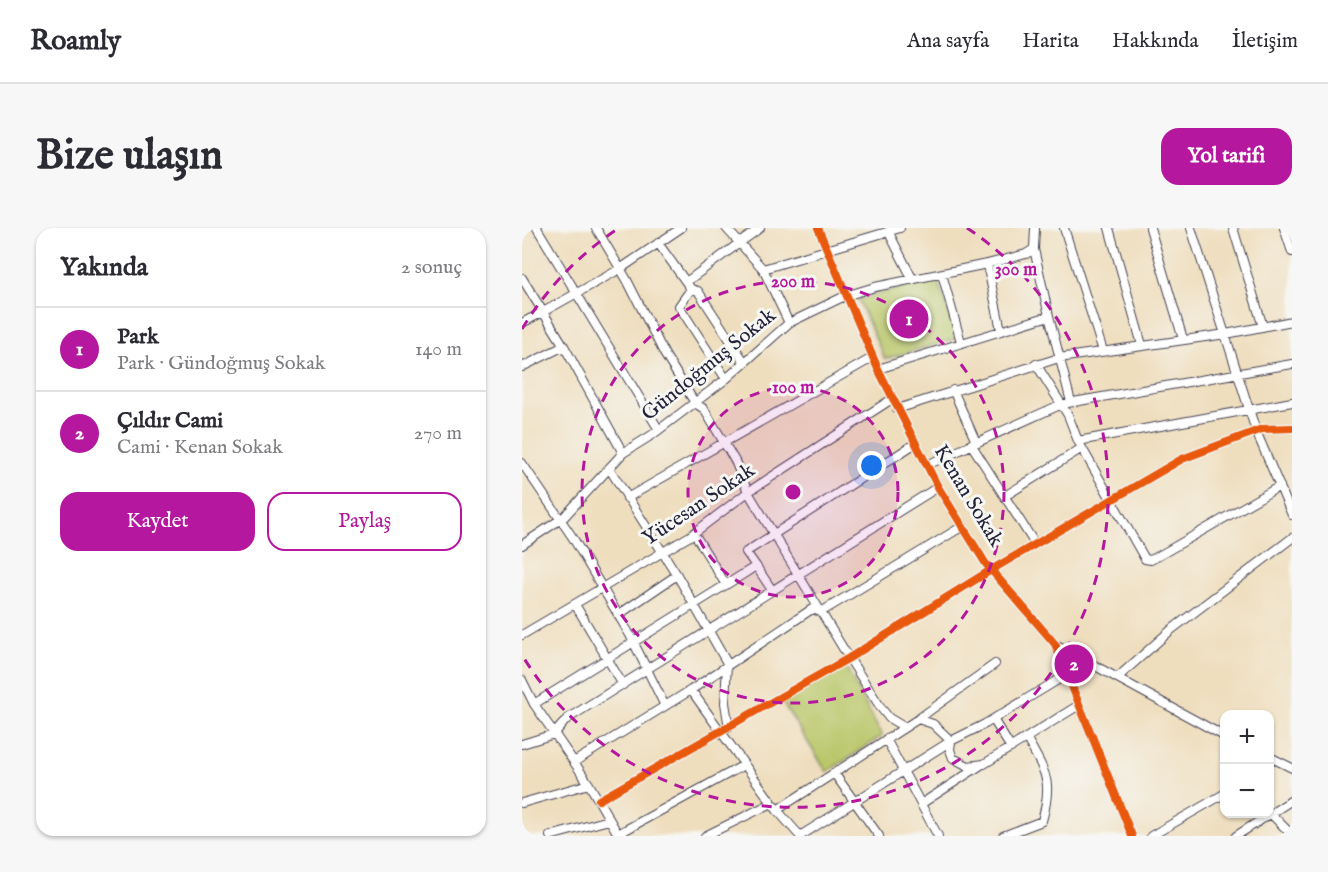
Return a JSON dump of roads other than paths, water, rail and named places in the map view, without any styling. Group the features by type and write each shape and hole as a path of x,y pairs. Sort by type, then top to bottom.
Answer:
{"street":[{"path":"537,228 659,430"},
{"path":"596,228 665,355 694,403 704,409 735,461 748,492 849,658 881,708 889,718 904,727"},
{"path":"522,323 620,269 681,228"},
{"path":"726,228 763,269 789,323"},
{"path":"726,379 679,306 688,286 760,228"},
{"name":"Kenan Sokak","path":"818,228 872,358 938,487 991,570 1055,644 1132,836"},
{"path":"763,269 900,228"},
{"path":"1035,228 1037,241 1034,249 1071,402"},
{"path":"1064,228 1103,351"},
{"path":"1109,228 1142,345"},
{"path":"1150,228 1183,339"},
{"path":"1191,228 1240,375 1256,431 1292,515"},
{"path":"1233,228 1263,327"},
{"path":"1284,228 1292,252"},
{"path":"888,231 913,280"},
{"path":"658,243 688,286 698,291 745,363"},
{"name":"Gündoğmuş Sokak","path":"522,545 579,504 623,453 659,430 726,379 789,323 845,296 987,264 1026,254 1034,249"},
{"path":"987,264 1001,330"},
{"path":"942,274 961,342"},
{"path":"522,278 564,345 623,453"},
{"path":"878,369 1049,316"},
{"path":"897,409 1059,358 1226,334 1292,321"},
{"path":"522,367 564,345"},
{"path":"627,498 723,441 872,358"},
{"path":"1036,364 1062,404 1080,444 1145,559 1151,560 1280,486"},
{"path":"927,465 1062,404 1240,375 1292,364"},
{"path":"953,390 974,443 1035,544"},
{"name":"Yücesan Sokak","path":"522,635 576,606 694,533 748,492 892,399"},
{"path":"1005,496 1080,444 1248,408 1292,402"},
{"path":"599,800 721,733 849,658 991,570 1182,459 1256,431 1292,428"},
{"path":"772,590 746,552 916,443"},
{"path":"522,463 573,538 634,642 665,706"},
{"path":"609,468 677,575 727,663 725,703 729,728"},
{"path":"522,744 554,734 567,719 938,487"},
{"path":"574,762 691,690 727,663 812,609 821,612 963,526"},
{"path":"694,533 726,585"},
{"path":"1118,677 1171,630 1292,538"},
{"path":"534,704 756,566"},
{"path":"618,615 677,575"},
{"path":"576,606 623,685"},
{"path":"1055,644 1220,734"},
{"path":"705,836 774,807 834,773 918,719 995,664"},
{"path":"691,690 774,807 800,836 951,741 993,719 1066,675"},
{"path":"522,680 534,704 589,784 618,835 744,765"},
{"path":"921,804 1079,705"},
{"path":"918,719 933,723 951,741"},
{"path":"993,719 1011,748"},
{"path":"886,739 938,836"},
{"path":"1003,836 1042,821 1046,805 1047,775 1027,739"},
{"path":"951,741 950,750 958,762 968,766 984,764"},
{"path":"1274,760 1292,768"},
{"path":"834,773 879,836"},
{"path":"522,803 589,784"},
{"path":"1151,836 1220,796"},
{"path":"1274,812 1292,800"},
{"path":"1274,817 1292,835"},
{"path":"1236,836 1265,818"},
{"path":"550,836 609,820"}],"place":[{"name":"Park","path":"909,319"},
{"name":"Çıldır Cami","path":"1074,664"}]}
